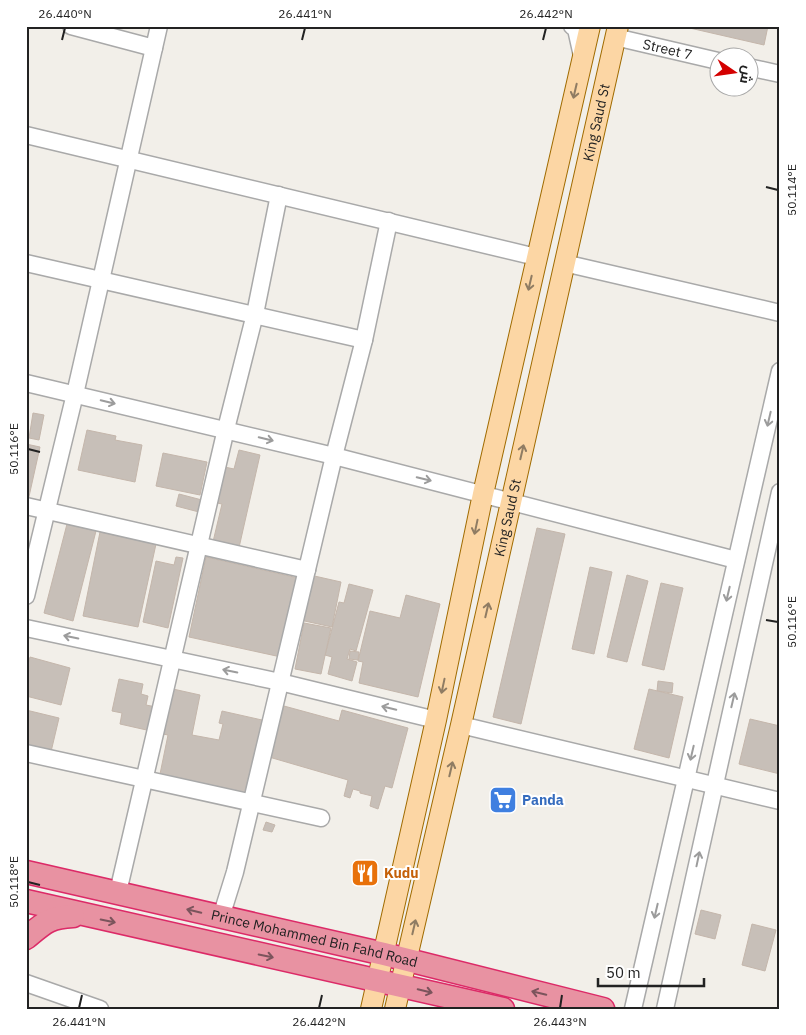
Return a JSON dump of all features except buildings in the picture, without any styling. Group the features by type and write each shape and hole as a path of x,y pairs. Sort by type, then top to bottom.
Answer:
{"highway":[{"name":"Prince Mohammed Bin Fahd Road","path":"26,872 407,959 603,1009"},
{"name":"Prince Mohammed Bin Fahd Road","path":"26,901 503,1009"},
{"path":"26,938 45,922 61,916 82,915"}],"main road":[{"name":"King Saud St","path":"371,1009 436,720 483,494 590,26"},
{"name":"King Saud St","path":"395,1009 461,725 616,32"}],"street":[{"path":"71,26 154,48"},
{"path":"26,596 159,26"},
{"path":"572,26 576,29 583,58"},
{"name":"Street 7","path":"616,32 708,58"},
{"path":"758,69 780,74"},
{"path":"26,135 536,257"},
{"path":"118,892 226,429 255,314 279,195"},
{"path":"221,918 235,872 334,456 364,340 389,221"},
{"path":"26,263 364,340"},
{"path":"564,263 780,313"},
{"path":"633,1009 780,371"},
{"path":"26,383 226,429 736,560"},
{"path":"665,1009 714,786 772,558 780,492"},
{"path":"26,506 307,570"},
{"path":"26,628 280,682 436,720"},
{"path":"461,725 780,802"},
{"path":"26,753 322,818"},
{"path":"26,983 100,1009"}],"place":[{"name":"Panda","path":"503,800"},
{"name":"Kudu","path":"365,873"}]}
